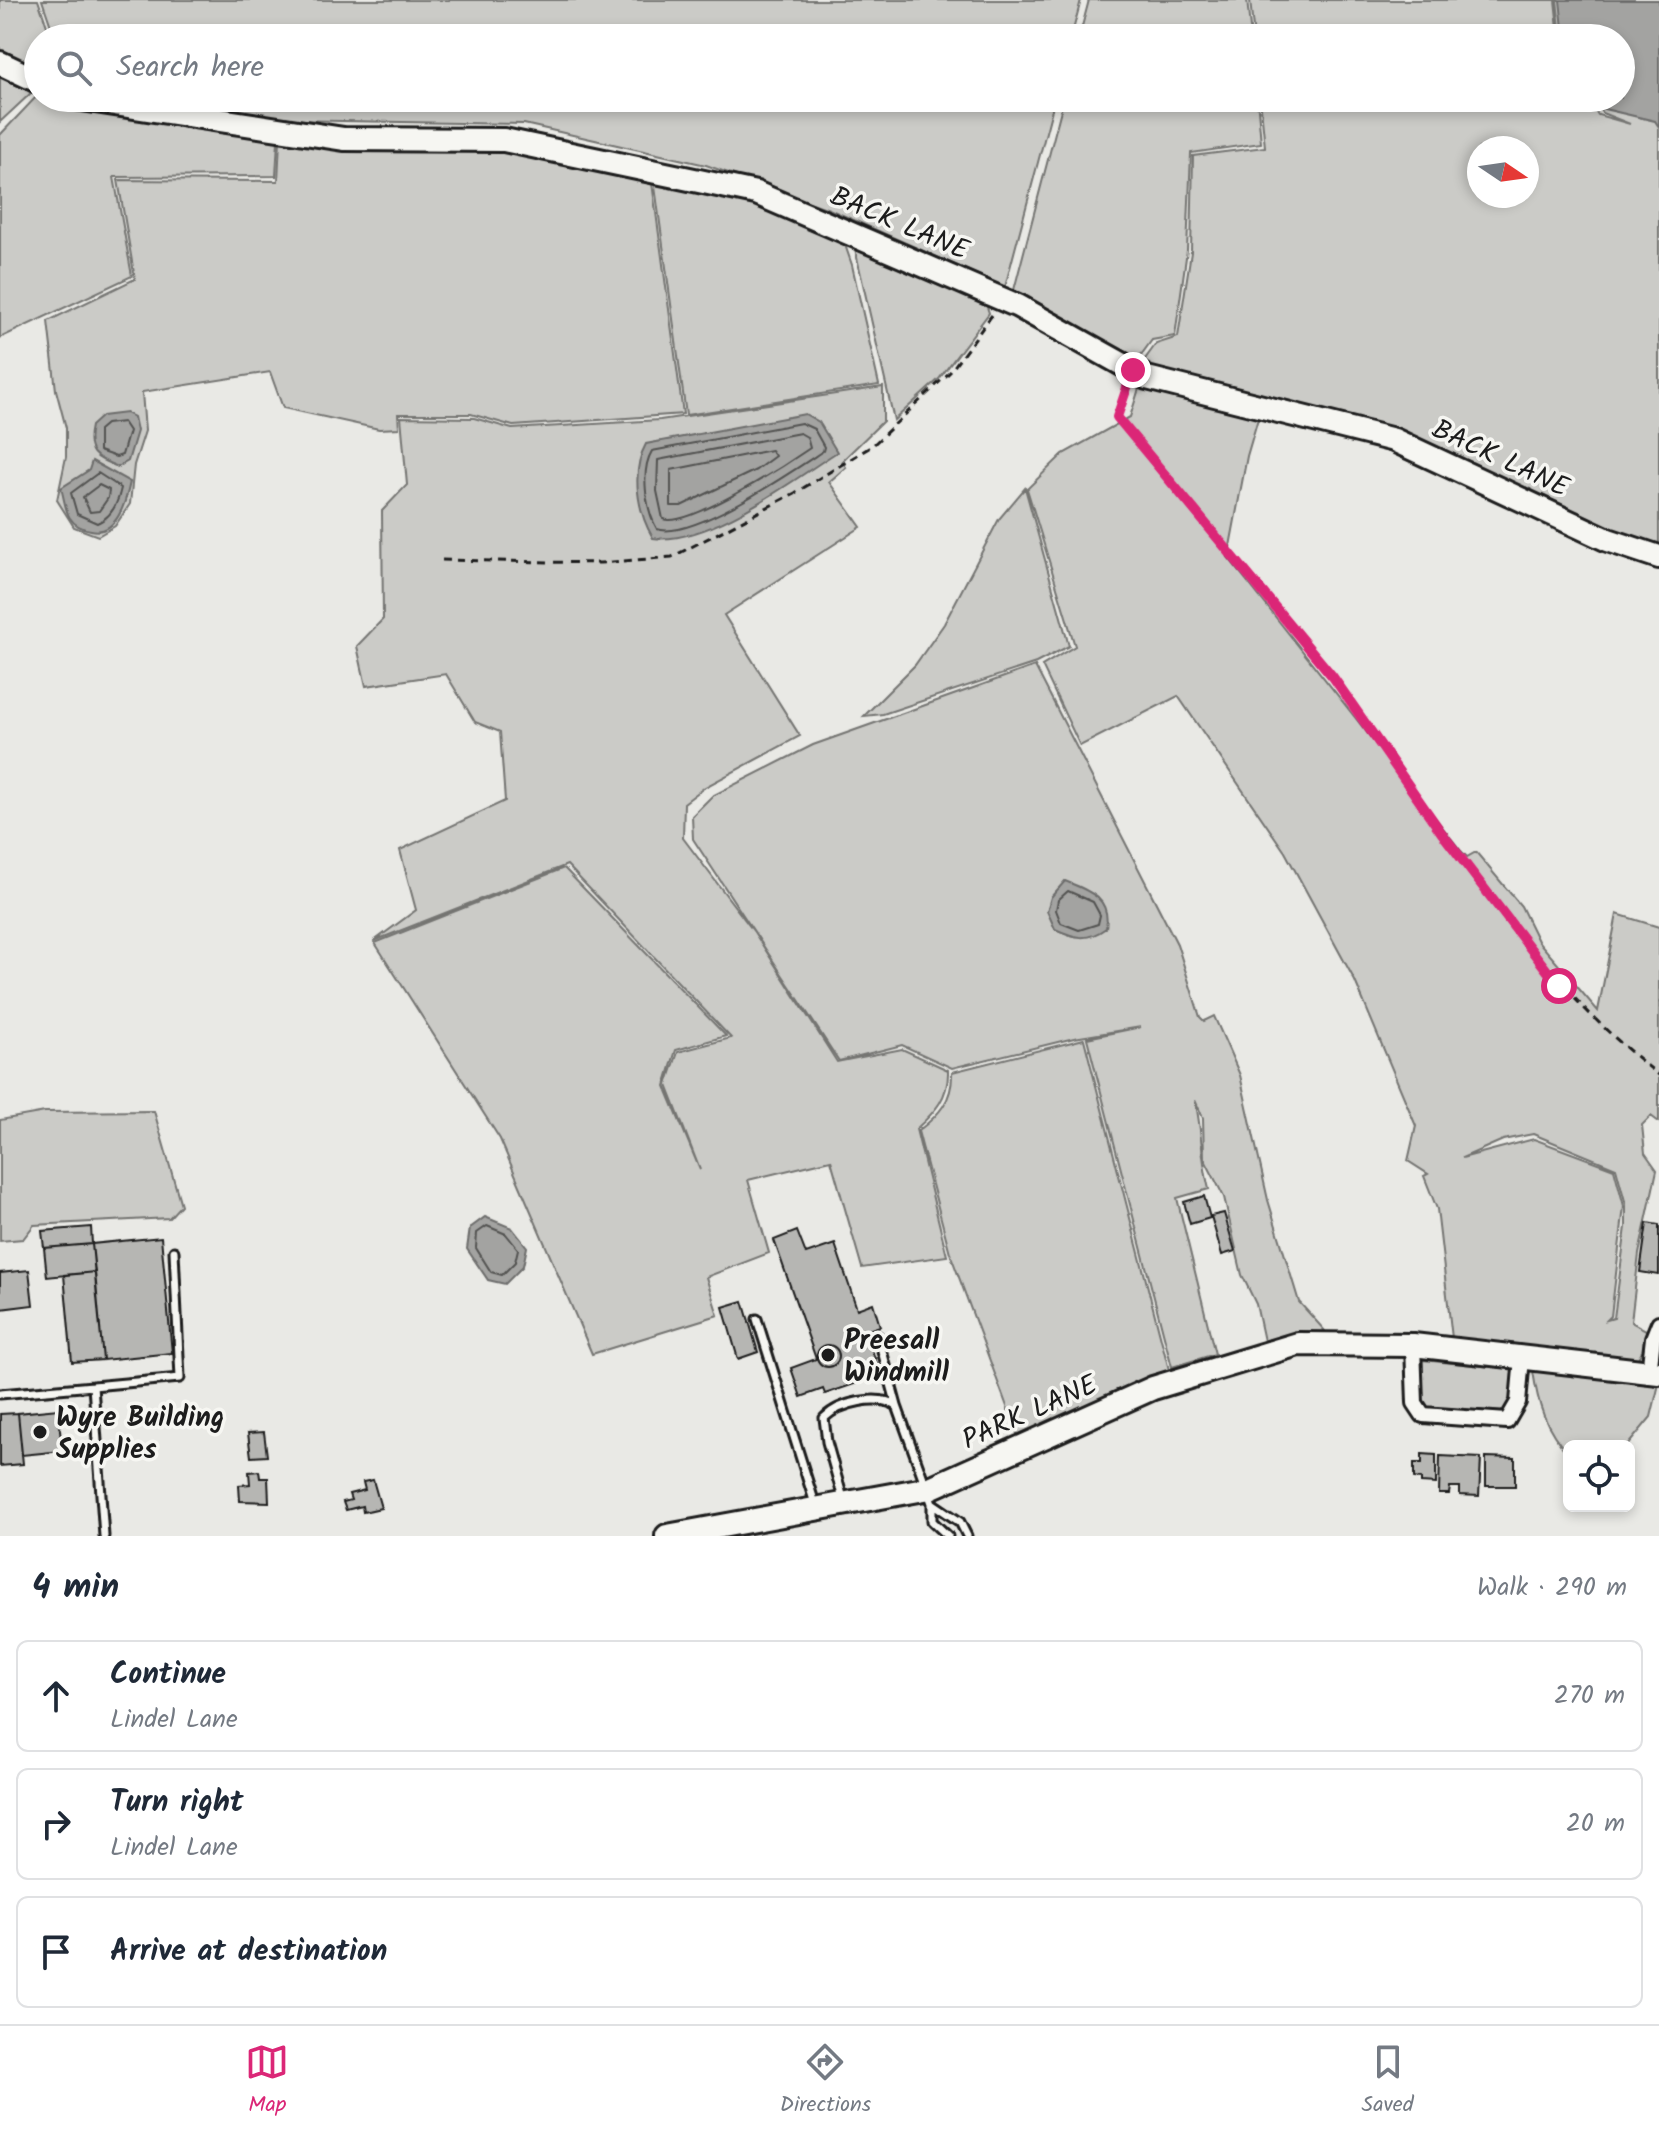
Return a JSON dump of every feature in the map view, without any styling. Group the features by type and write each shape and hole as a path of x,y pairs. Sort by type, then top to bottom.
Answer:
{"street":[{"path":"0,63 24,74"},
{"name":"BACK LANE","path":"167,112 344,139 504,140 756,193 1004,299 1147,378 1394,440 1608,540 1659,557"},
{"path":"1654,1373 1653,1338 1659,1323"},
{"name":"PARK LANE","path":"667,1536 845,1504 929,1496 1153,1388 1298,1344 1413,1345 1654,1373"},
{"path":"1413,1345 1415,1403 1423,1415 1507,1421 1518,1402 1522,1358"}],"lane":[{"path":"0,1394 180,1378 174,1251"},
{"path":"757,1319 816,1510"},
{"path":"878,1336 897,1406 929,1496 932,1521 948,1536"},
{"path":"93,1386 104,1536"},
{"path":"845,1504 827,1442 824,1418 831,1411 878,1398 897,1406"},
{"path":"929,1496 960,1522 967,1536"}],"path":[{"path":"442,560 600,563 672,557 795,493 872,446 950,372 1004,299"},
{"path":"1133,370 1117,417 1333,677 1450,844 1549,974 1593,1019 1659,1075"}],"shaded area":[{"path":"0,0 38,0 46,24 24,24 24,63 0,52"},
{"path":"42,0 1081,0 1075,24 50,24"},
{"path":"1089,0 1247,0 1250,24 1083,24"},
{"path":"1250,0 1555,0 1558,24 1253,24"},
{"path":"1557,0 1659,0 1659,550 1464,468 1140,366 1156,344 1178,337 1191,252 1193,156 1265,147 1261,112 1596,112 1630,124 1601,112 1635,112 1635,24 1560,24"},
{"path":"0,69 24,88 24,100 0,122"},
{"path":"24,110 120,112 278,140 276,176 114,177 132,276 0,338 0,135"},
{"path":"240,112 1051,112 1005,287 829,209 706,165 524,124 285,120"},
{"path":"1060,112 1258,112 1261,143 1191,153 1187,250 1175,336 1152,340 1136,362 1014,290"},
{"path":"280,140 519,149 651,175 683,414 513,426 471,414 398,414 399,428 379,429 283,408 270,372 142,392 145,431 134,465 130,504 115,526 98,536 74,527 57,500 66,457 66,428 56,390 48,321 135,279 118,180 278,181"},
{"path":"654,179 742,192 843,239 852,265 879,385 686,415"},
{"path":"853,240 984,298 989,313 939,379 894,420"},
{"path":"1141,382 1259,415 1247,456 1228,557 1461,851 1467,857 1476,852 1521,906 1538,941 1598,1011 1617,914 1659,927 1659,1122 1651,1116 1642,1125 1645,1153 1657,1170 1639,1254 1631,1322 1648,1331 1648,1341 1635,1363 1452,1338 1437,1209 1424,1176 1428,1174 1408,1161 1416,1126 1355,981 1285,852 1178,696 1080,746 1042,666 1075,646 1027,489 1063,454 1130,417","holes":["1533,1134 1616,1168 1626,1205 1626,1227 1614,1318 1607,1320 1611,1316 1624,1206 1614,1169 1534,1139 1462,1158 1503,1140"]},
{"path":"883,387 883,421 842,461 846,467 829,482 861,527 724,615 800,736 705,787 684,803 683,838 754,932 837,1062 902,1049 948,1070 940,1103 916,1129 947,1256 862,1268 831,1160 748,1180 769,1253 706,1277 718,1315 592,1354 500,1139 375,943 564,868 726,1036 676,1050 665,1086 700,1170 667,1085 678,1052 731,1038 567,865 374,941 416,910 400,850 505,801 500,732 475,722 446,674 366,686 357,646 383,619 382,511 407,485 401,417 474,418 512,429 660,420"},
{"path":"1025,488 1069,646 1036,663 883,714 864,716 915,665 944,624 999,519"},
{"path":"1035,666 1177,944 1200,1017 1204,1021 1214,1016 1240,1075 1268,1200 1299,1302 1326,1332 1300,1332 1264,1341 1256,1304 1242,1275 1224,1197 1204,1158 1203,1118 1195,1100 1204,1167 1209,1189 1177,1198 1215,1354 1172,1367 1087,1038 1141,1027 1074,1038 952,1068 902,1045 839,1061 693,839 692,816 712,796 813,745"},
{"path":"1084,1039 1169,1370 1019,1439 950,1253 918,1131 943,1106 950,1091 952,1072"},
{"path":"154,1111 181,1205 169,1218 34,1225 23,1239 0,1241 0,1120 45,1112"},
{"path":"1422,1360 1513,1369 1512,1400 1504,1412 1426,1407 1422,1395"},
{"path":"1533,1371 1659,1384 1651,1417 1632,1440 1563,1440 1563,1447 1544,1416"}],"water":[{"path":"1560,0 1659,0 1659,127 1655,121 1617,112 1635,112 1635,24 1563,24"},
{"path":"126,413 134,417 137,431 128,461 118,467 94,453 89,435 91,426 102,416"},
{"path":"805,414 819,422 837,452 723,522 675,538 653,538 643,516 637,478 646,444"},
{"path":"92,461 130,482 119,515 108,528 100,530 82,528 72,521 61,488 89,470"},
{"path":"1065,881 1097,897 1105,909 1106,928 1081,937 1055,929 1047,911 1051,897"},
{"path":"485,1217 512,1228 527,1247 523,1266 505,1284 488,1280 467,1249 470,1228"}],"building":[{"path":"1204,1196 1210,1218 1190,1224 1184,1202"},
{"path":"1224,1213 1235,1251 1222,1255 1211,1216"},
{"path":"1647,1223 1659,1225 1659,1275 1640,1272"},
{"path":"91,1227 92,1244 44,1248 42,1231"},
{"path":"797,1231 806,1254 835,1244 857,1309 873,1303 880,1326 865,1331 881,1375 825,1394 823,1389 801,1397 791,1368 816,1359 774,1240"},
{"path":"161,1237 172,1353 103,1360 92,1244"},
{"path":"92,1244 95,1272 47,1277 44,1248"},
{"path":"29,1270 33,1305 0,1309 0,1273"},
{"path":"95,1272 103,1360 72,1362 64,1275"},
{"path":"743,1301 758,1352 738,1359 723,1307"},
{"name":"Preesall Windmill","path":"828,1345 836,1348 839,1356 836,1364 828,1367 820,1364 817,1356 820,1348"},
{"name":"Wyre Building Supplies","path":"58,1409 62,1451 22,1455 18,1413"},
{"path":"18,1413 23,1464 0,1466 0,1414"},
{"path":"264,1432 267,1456 251,1457 248,1433"},
{"path":"1422,1454 1436,1455 1436,1484 1421,1483 1421,1479 1414,1478 1414,1463 1422,1463"},
{"path":"1440,1456 1481,1458 1479,1496 1460,1495 1460,1487 1450,1487 1449,1494 1439,1494"},
{"path":"1486,1457 1515,1458 1515,1486 1486,1486"},
{"path":"259,1471 260,1478 268,1478 269,1502 240,1501 239,1485 250,1484 249,1472"},
{"path":"373,1480 381,1508 363,1512 362,1506 346,1510 343,1502 351,1500 349,1494 365,1490 363,1482"}],"place":[{"name":"Preesall Windmill","path":"828,1355"},
{"name":"Wyre Building Supplies","path":"40,1432"}],"route":[{"path":"1133,370 1117,417 1333,677 1441,832 1559,986"}]}
